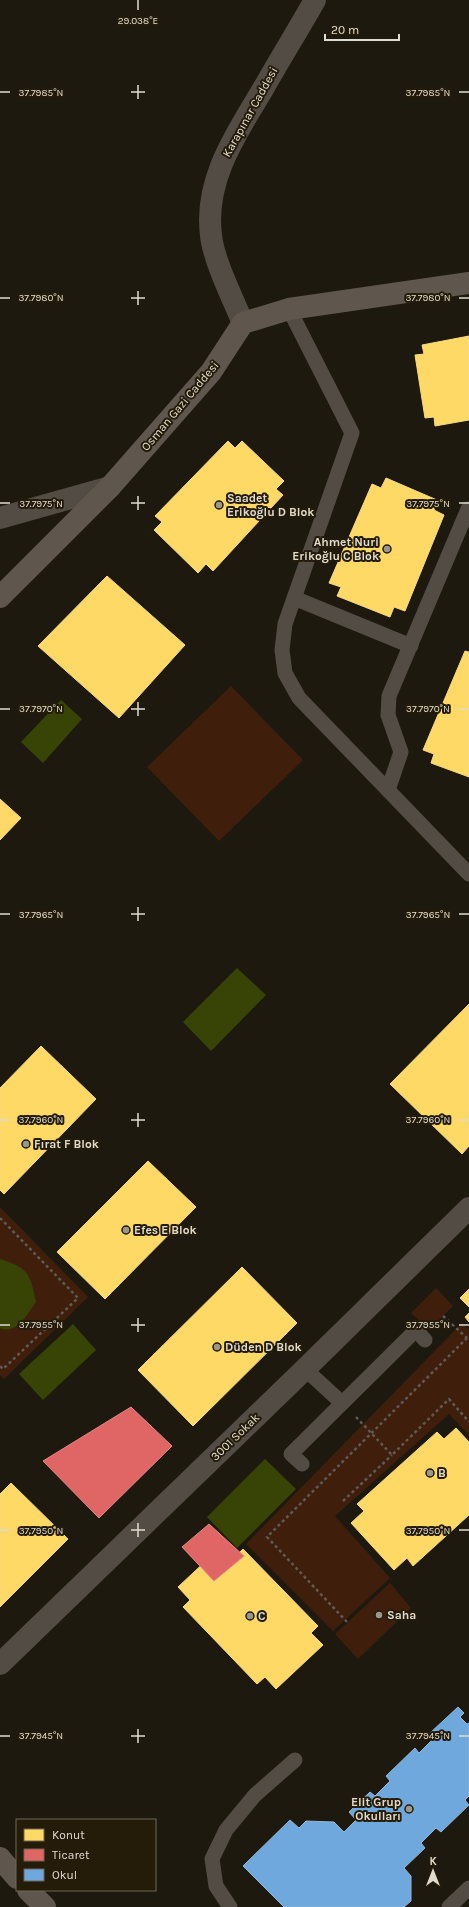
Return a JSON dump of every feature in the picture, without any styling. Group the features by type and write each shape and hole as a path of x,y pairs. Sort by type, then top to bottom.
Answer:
{"street":[{"name":"Karapınar Caddesi","path":"243,323 210,235 210,205 215,180 229,147 315,0"},
{"path":"243,323 289,309 469,283"},
{"name":"Osman Gazi Caddesi","path":"0,597 110,487 211,372 243,323"},
{"path":"0,518 110,487"},
{"name":"3001 Sokak","path":"0,1664 469,1208"},
{"path":"29,1891 45,1907"}],"lane":[{"path":"289,309 352,433 286,624 282,650 286,673 299,698 469,874"},
{"path":"388,790 401,752 388,715 390,696 468,509"},
{"path":"294,598 411,646"},
{"path":"302,1464 291,1454 416,1330 425,1340"},
{"path":"305,1369 342,1403"},
{"path":"230,1907 216,1886 212,1859 226,1830 240,1812 255,1795 295,1760"},
{"path":"450,1907 469,1888"}],"path":[{"path":"0,1218 78,1298 2,1368 0,1366"},
{"path":"347,1622 267,1537 468,1338 443,1316"},
{"path":"343,1501 450,1399 469,1422"},
{"path":"372,1433 392,1455"}],"shaded area":[{"path":"231,686 303,760 219,841 147,767"},
{"path":"61,700 82,719 43,763 21,742"},
{"path":"237,968 266,995 211,1051 183,1022"},
{"path":"0,1207 88,1297 4,1379 0,1375"},
{"path":"0,1259 10,1262 27,1273 30,1278 36,1302 21,1322 11,1329 6,1330 0,1328"},
{"path":"436,1288 453,1306 429,1330 411,1313"},
{"path":"462,1323 469,1330 469,1435 449,1414 335,1516 390,1578 333,1631 246,1544"},
{"path":"73,1324 96,1350 43,1400 19,1374"},
{"path":"265,1459 296,1489 237,1548 207,1517"},
{"name":"Saha","path":"390,1583 411,1608 358,1659 335,1634"}],"building: Konut":[{"path":"469,336 469,420 435,426 434,417 425,418 415,355 424,354 422,345"},
{"name":"Saadet Erikoğlu D Blok","path":"228,441 235,448 242,441 284,481 276,489 283,495 213,571 206,564 198,573 154,530 162,522 155,516"},
{"name":"Ahmet Nuri Erikoğlu C Blok","path":"386,478 437,500 434,510 444,515 405,611 394,607 390,617 337,596 341,587 329,583 372,484 381,488"},
{"path":"107,576 185,645 119,718 38,646"},
{"path":"465,651 469,652 469,777 431,763 434,754 423,750"},
{"path":"0,799 21,818 0,840"},
{"path":"469,1004 469,1146 462,1154 390,1084"},
{"name":"Fırat F Blok","path":"41,1046 96,1099 4,1194 0,1190 0,1088"},
{"name":"Efes E Blok","path":"148,1161 196,1207 105,1299 57,1252"},
{"name":"Düden D Blok","path":"242,1267 297,1323 193,1426 138,1370"},
{"path":"469,1289 469,1307 460,1298"},
{"path":"469,1313 469,1322 465,1317"},
{"name":"B","path":"456,1428 469,1442 469,1515 413,1566 407,1558 394,1570 351,1523 364,1511 357,1504 437,1432 444,1439"},
{"path":"11,1483 68,1539 0,1607 0,1494"},
{"name":"C","path":"224,1544 236,1556 243,1549 318,1626 311,1633 323,1645 276,1689 265,1677 257,1684 183,1607 190,1600 178,1587"}],"building: Ticaret":[{"path":"131,1407 172,1446 99,1518 43,1461"},
{"path":"209,1524 244,1556 214,1581 182,1547"}],"building: Okul":[{"name":"Elit Grup Okulları","path":"458,1707 464,1713 460,1717 467,1724 469,1723 469,1796 465,1800 469,1805 441,1832 436,1828 421,1843 425,1848 404,1868 411,1876 411,1901 404,1907 284,1907 243,1866 290,1820 299,1828 306,1821 334,1822 344,1832 356,1820 349,1812 370,1792 375,1796 390,1781 386,1776 415,1748 419,1753 434,1738 430,1733"}],"place":[{"name":"Saadet Erikoğlu D Blok","path":"219,505"},
{"name":"Ahmet Nuri Erikoğlu C Blok","path":"387,549"},
{"name":"Fırat F Blok","path":"26,1144"},
{"name":"Efes E Blok","path":"126,1230"},
{"name":"Düden D Blok","path":"217,1347"},
{"name":"B","path":"430,1473"},
{"name":"Saha","path":"379,1615"},
{"name":"C","path":"250,1616"},
{"name":"Elit Grup Okulları","path":"409,1809"}]}
